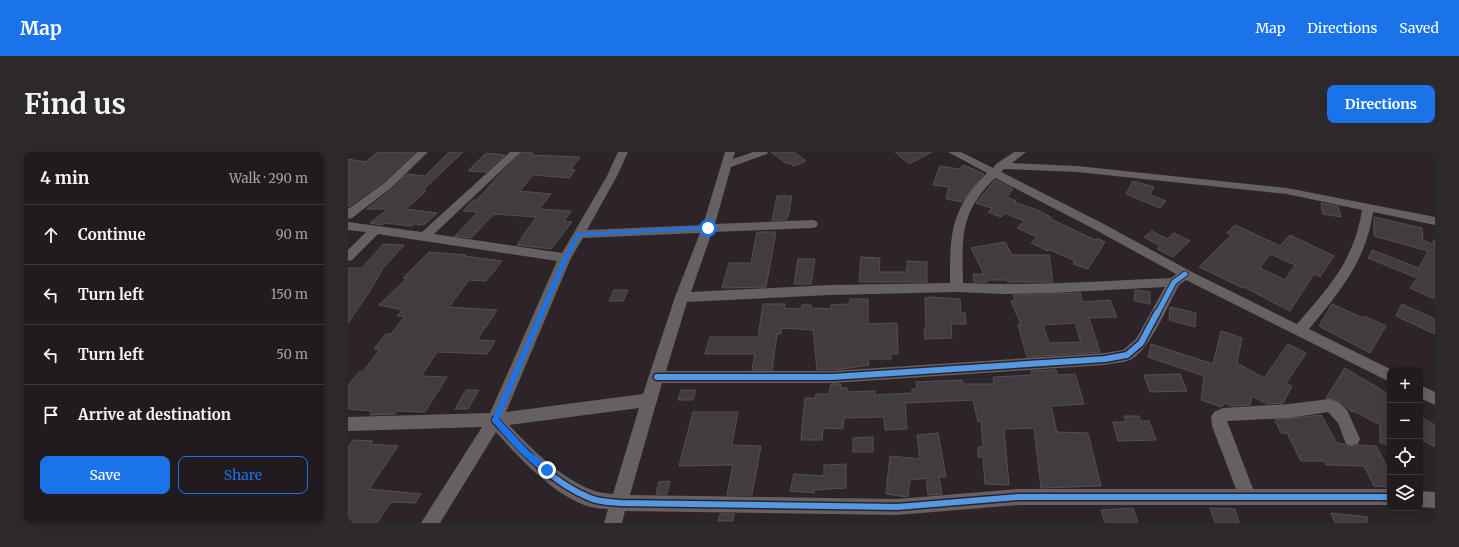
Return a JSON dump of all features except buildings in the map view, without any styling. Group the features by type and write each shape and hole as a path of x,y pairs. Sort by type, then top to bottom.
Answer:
{"street":[{"path":"348,215 387,186 423,152"},
{"path":"424,237 516,152"},
{"path":"430,523 495,420 565,258 612,176 623,152"},
{"path":"613,523 656,377 682,297 708,228 728,158 763,152"},
{"path":"953,152 996,170 1098,226 1180,278 1299,331 1387,375"},
{"path":"957,287 957,232 963,211 974,195 996,170 1022,152"},
{"path":"996,170 1077,169 1287,191 1435,221"},
{"path":"1299,331 1337,286 1359,250 1367,225 1368,208"},
{"path":"579,234 812,224"},
{"path":"348,226 565,258"},
{"path":"348,257 374,231"},
{"path":"682,297 830,290 957,287 1002,289 1045,288 1180,278"},
{"path":"656,377 832,377 1098,360 1128,355 1141,343 1180,278"},
{"path":"348,424 495,420 649,400"},
{"path":"1248,498 1220,426 1219,417 1223,414 1290,411 1329,405 1335,407 1341,412 1352,439"},
{"path":"495,420 526,454 566,486 591,499 620,503 897,507 1018,497 1387,497"},
{"path":"1423,499 1435,500"}],"cycle path":[{"path":"657,377 832,377 1105,359 1127,355 1141,343 1174,282 1185,274"},
{"path":"495,420 526,454 566,486 591,499 620,503 897,507 1018,497 1387,497"}],"route":[{"path":"547,470 526,454 495,420 546,306 565,258 579,234 708,228"}]}
